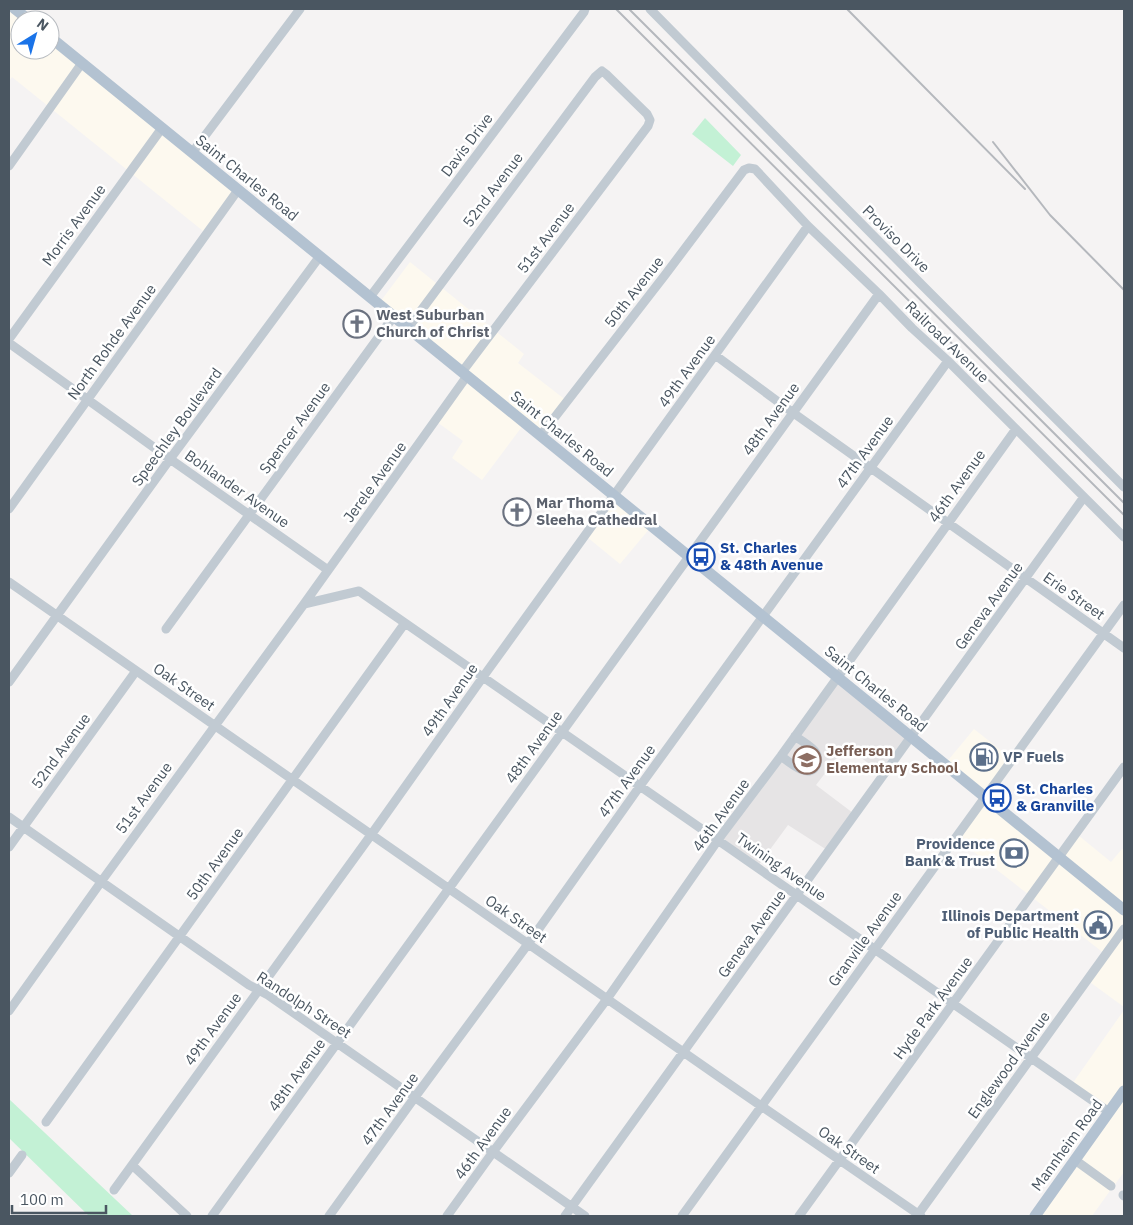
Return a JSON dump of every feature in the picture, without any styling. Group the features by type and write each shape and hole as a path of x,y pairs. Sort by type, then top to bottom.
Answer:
{"main road":[{"name":"Saint Charles Road","path":"60,45 1124,910"},
{"name":"Mannheim Road","path":"1035,1216 1124,1091"}],"street":[{"path":"192,153 300,9"},
{"name":"Davis Drive","path":"370,297 585,9"},
{"name":"Proviso Drive","path":"650,9 1124,487"},
{"path":"9,166 82,63"},
{"name":"51st Avenue","path":"465,374 648,126 650,120 647,114 612,79 602,72"},
{"name":"52nd Avenue","path":"408,328 595,77 602,72"},
{"name":"Morris Avenue","path":"9,339 162,128"},
{"name":"Railroad Avenue","path":"749,168 755,169 808,226 948,361 1124,537"},
{"name":"50th Avenue","path":"541,435 744,170 749,168"},
{"name":"North Rohde Avenue","path":"9,509 238,190"},
{"name":"49th Avenue","path":"114,1190 808,226"},
{"name":"Speechley Boulevard","path":"9,682 320,256"},
{"name":"48th Avenue","path":"212,1216 879,294"},
{"name":"Spencer Avenue","path":"166,629 394,316"},
{"name":"Bohlander Avenue","path":"9,343 328,570"},
{"name":"Erie Street","path":"715,356 1124,648"},
{"name":"47th Avenue","path":"329,1216 528,944 948,361"},
{"name":"Jerele Avenue","path":"304,604 465,374"},
{"name":"46th Avenue","path":"447,1216 607,999 718,840 781,756 1016,429"},
{"name":"Geneva Avenue","path":"565,1216 1084,497"},
{"name":"Oak Street","path":"9,582 919,1216"},
{"name":"Twining Avenue","path":"304,604 359,592 1109,1112"},
{"name":"51st Avenue","path":"9,1011 101,881 304,604"},
{"name":"Granville Avenue","path":"682,1216 1124,605"},
{"name":"50th Avenue","path":"46,1122 405,623"},
{"name":"52nd Avenue","path":"9,847 136,671"},
{"path":"781,756 799,770 812,770 816,767 818,757 816,751 795,736"},
{"name":"Hyde Park Avenue","path":"799,1216 1124,767"},
{"name":"Randolph Street","path":"9,817 249,985 268,994 585,1216"},
{"name":"Englewood Avenue","path":"919,1216 1124,929"},
{"path":"9,1173 22,1155"},
{"path":"1075,1160 1111,1186"},
{"path":"132,1165 188,1216"}],"shaded area":[{"path":"9,9 12,9 10,10 10,60 60,60 60,47 239,192 208,235 12,77 9,81"},
{"path":"410,262 524,354 518,363 567,401 541,435 380,302"},
{"path":"468,379 524,424 482,480 452,458 463,441 437,422"},
{"path":"615,498 651,527 620,564 587,537"},
{"name":"Jefferson Elementary School","path":"837,679 908,737 882,774 846,746 816,785 853,813 827,850 788,825 758,866 721,841"},
{"path":"974,729 1012,759 986,797 945,764"},
{"path":"985,798 1124,912 1124,1007 1087,980 1105,954 956,838"},
{"path":"1078,835 1111,862 1122,849 1124,850 1124,908 1062,858"},
{"path":"1124,1010 1124,1090 1108,1113 1070,1087"},
{"path":"1124,1095 1124,1172 1113,1187 1076,1160"},
{"path":"1075,1162 1112,1188 1092,1216 1036,1216"}],"green space":[{"path":"705,118 741,155 733,166 692,134"},
{"path":"9,1099 133,1216 89,1216 9,1138"}],"railway":[{"path":"616,9 1124,515"},
{"path":"629,9 1124,503"},
{"path":"847,9 1025,189"},
{"path":"993,142 1050,215 1124,290"}],"place":[{"name":"West Suburban Church of Christ","path":"357,324"},
{"name":"Mar Thoma Sleeha Cathedral","path":"517,512"},
{"name":"St. Charles & 48th Avenue","path":"701,557"},
{"name":"VP Fuels","path":"984,757"},
{"name":"Jefferson Elementary School","path":"807,760"},
{"name":"St. Charles & Granville","path":"997,798"},
{"name":"Providence Bank & Trust","path":"1014,853"},
{"name":"Illinois Department of Public Health","path":"1098,925"}]}
